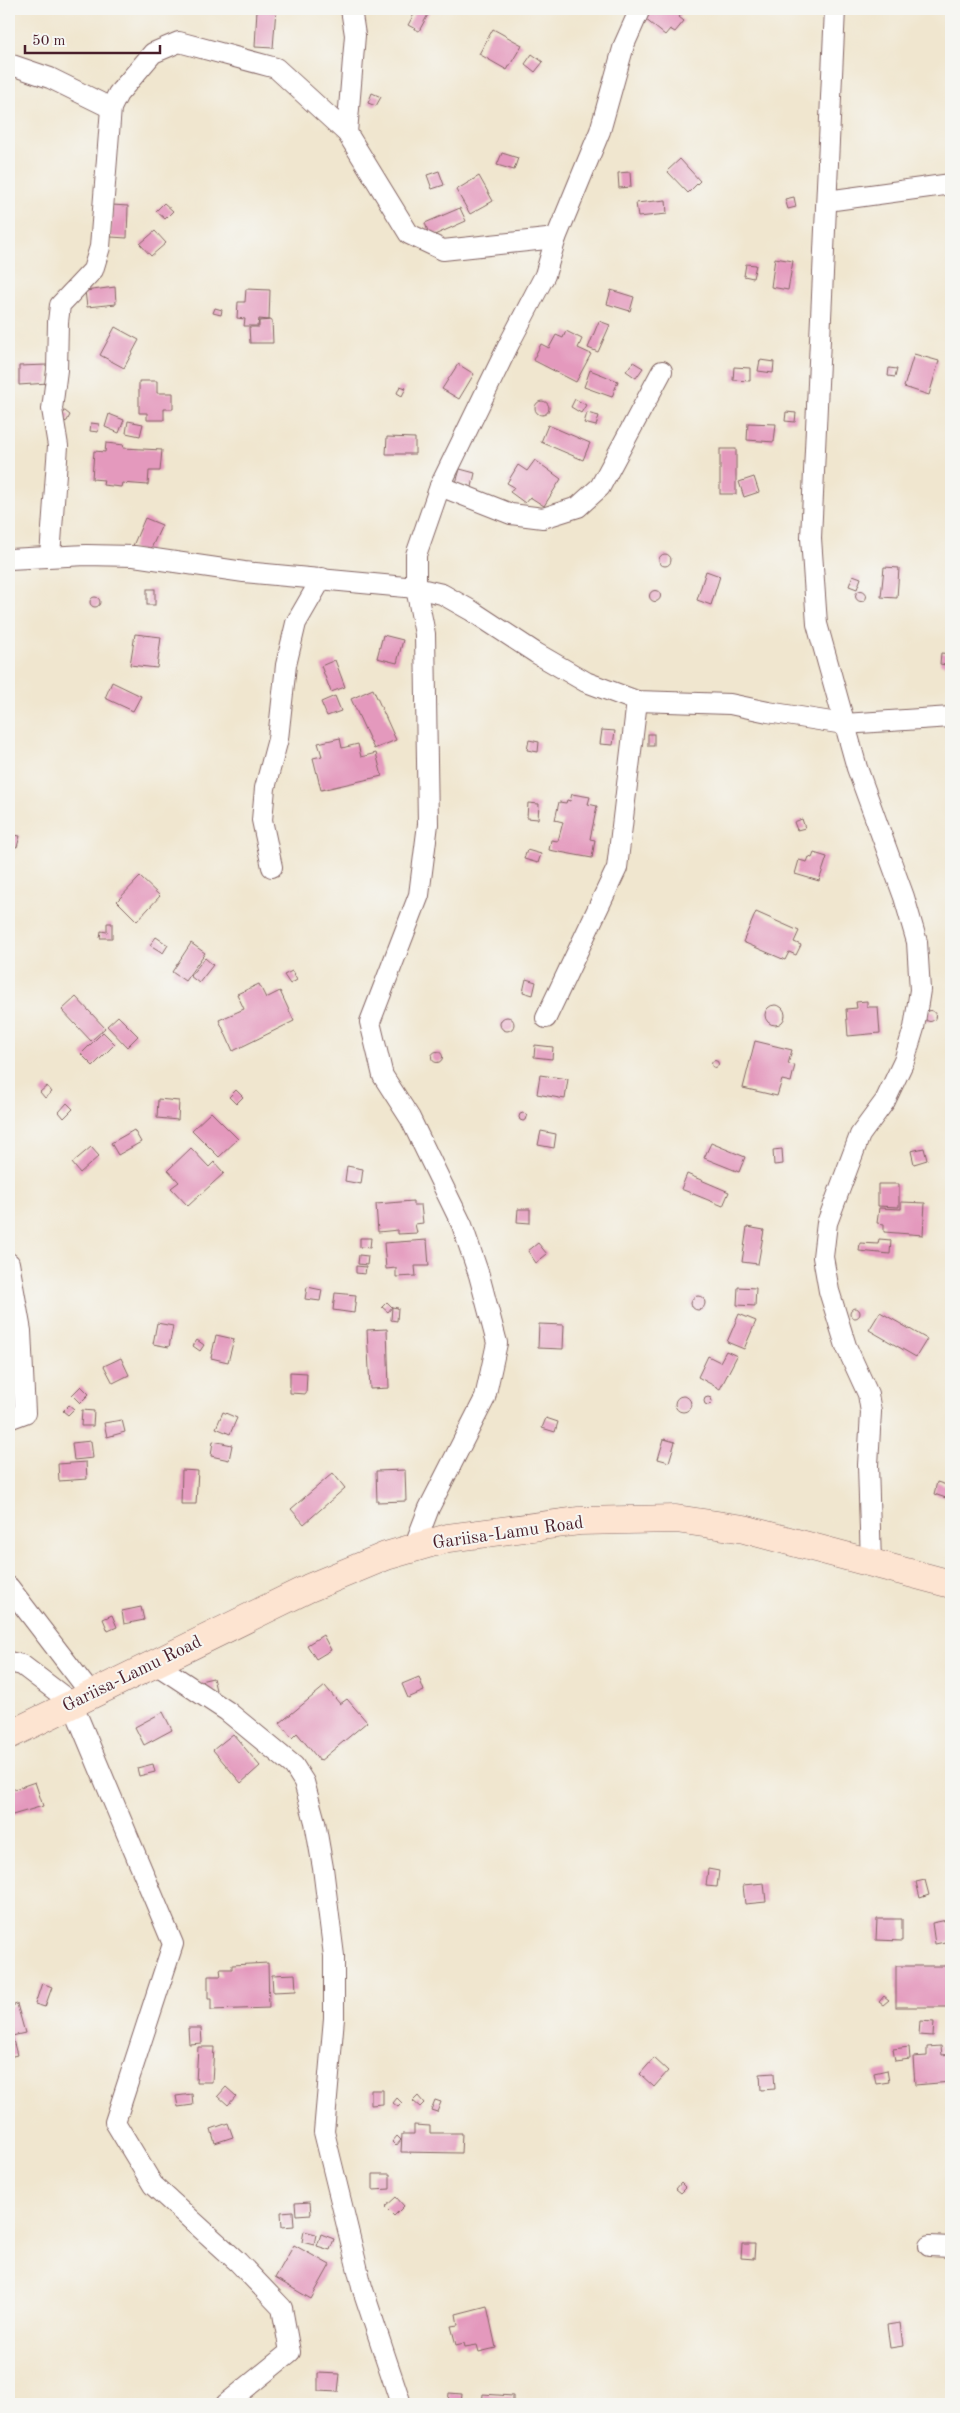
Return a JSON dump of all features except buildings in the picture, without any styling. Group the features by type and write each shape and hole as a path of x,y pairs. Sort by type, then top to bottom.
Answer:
{"street":[{"path":"347,133 355,35 351,9"},
{"path":"414,1547 429,1508 485,1398 497,1343 479,1275 462,1225 410,1118 384,1076 370,1022 419,895 428,824 425,634 416,588 416,555 440,486 510,342 545,276 556,238 600,131 624,45 640,9"},
{"path":"835,9 811,538 817,624 857,768 912,924 916,942 920,990 914,1028 904,1061 885,1101 860,1135 827,1223 823,1257 829,1291 846,1346 868,1394 871,1412 868,1465 871,1562"},
{"path":"50,556 58,446 52,409 58,370 60,305 93,270 100,247 111,108 118,94 153,53 179,42 276,68 347,133 409,234 443,250 556,238"},
{"path":"9,64 50,78 111,108"},
{"path":"827,201 951,184"},
{"path":"440,486 511,514 543,518 578,507 600,487 662,371"},
{"path":"9,559 50,556 134,556 244,572 416,588 442,594 472,611 536,654 586,682 637,701 730,704 844,724 951,717"},
{"path":"272,867 262,820 265,788 278,739 286,665 296,623 322,578"},
{"path":"546,1018 617,868 637,701"},
{"path":"9,1263 21,1331 26,1413 9,1419"},
{"name":"Gariisa-Lamu Road","path":"9,1735 309,1588 386,1556 448,1538 551,1524 676,1519 744,1529 871,1562 918,1577 951,1584"},
{"path":"9,1586 82,1699 174,1944 115,2122 153,2184 238,2262 282,2308 290,2352 226,2404"},
{"path":"9,1662 22,1665 82,1699"},
{"path":"154,1663 227,1711 294,1766 304,1782 315,1822 323,1868 334,1956 334,2018 324,2132 362,2287 401,2404"},
{"path":"929,2246 951,2247"}]}
